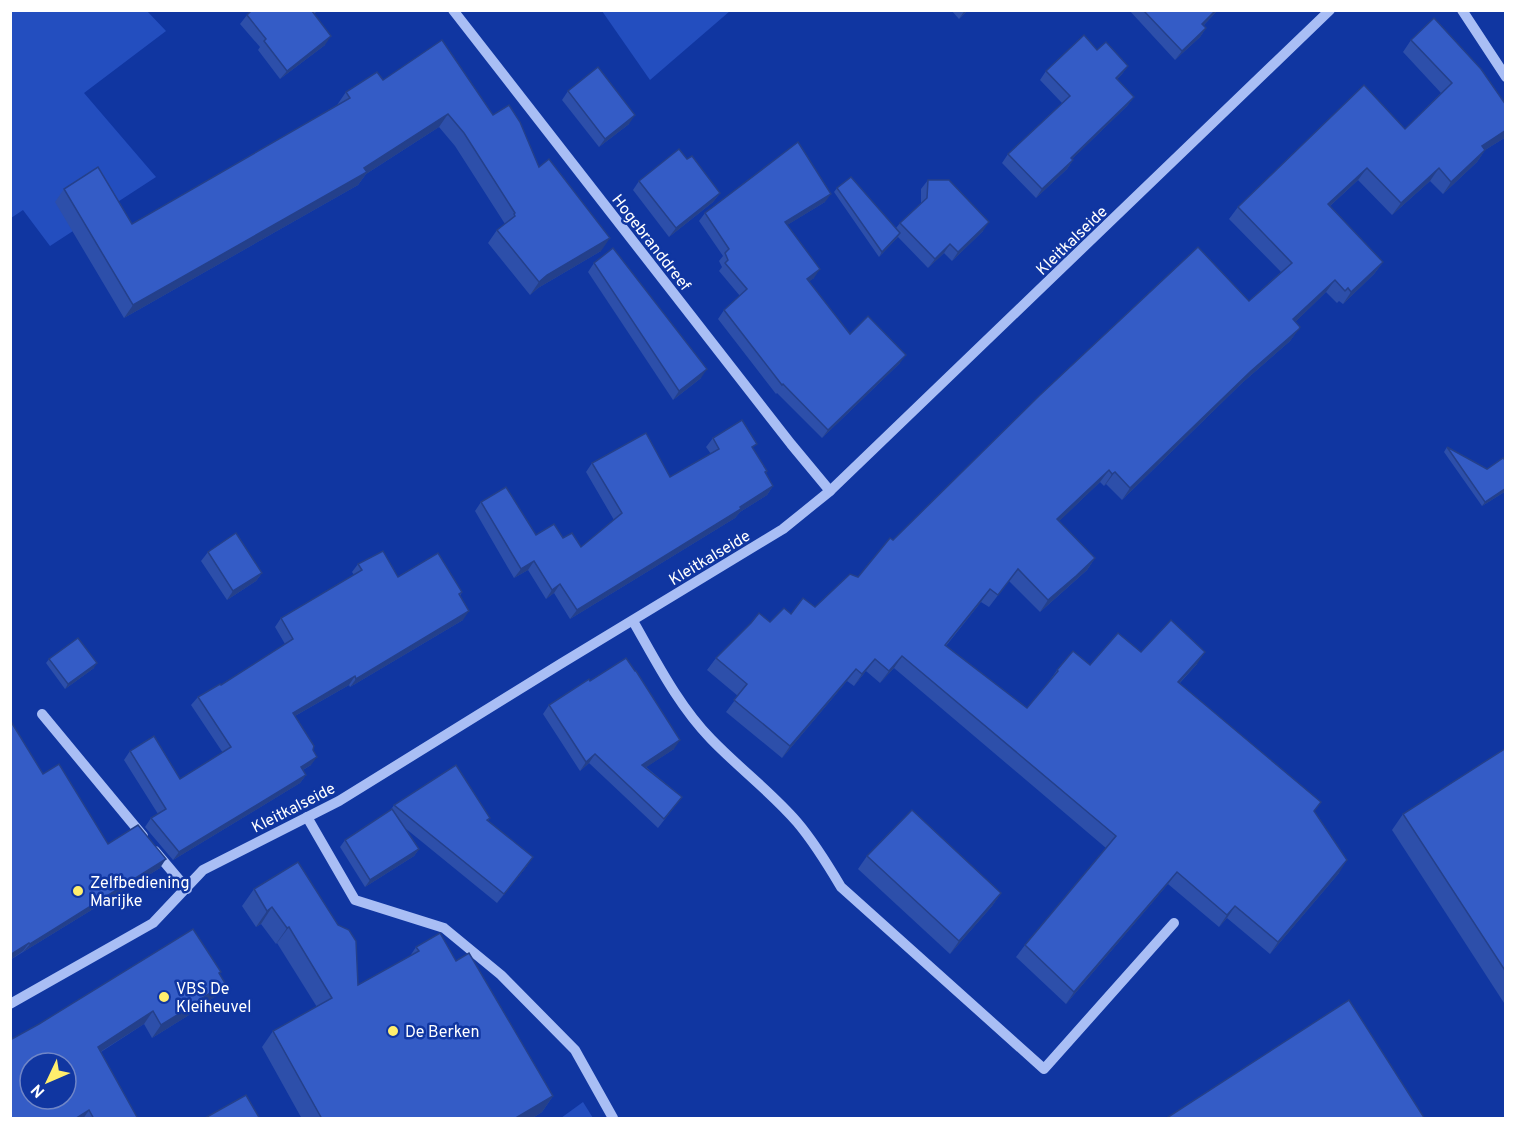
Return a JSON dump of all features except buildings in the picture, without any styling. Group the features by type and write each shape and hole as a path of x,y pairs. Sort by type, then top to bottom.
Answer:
{"street":[{"name":"Hogebranddreef","path":"453,10 830,491"},
{"name":"Kleitkalseide","path":"10,1004 153,923 203,870 339,801 783,529 830,491 1330,10"},
{"path":"1462,10 1506,77"},
{"path":"633,621 684,706 710,739 798,823 841,887 1044,1069 1174,923"},
{"path":"42,714 186,889"},
{"path":"307,817 355,900 444,928 501,975 575,1050 613,1119"}],"shaded area":[{"path":"11,11 147,11 166,31 84,93 156,177 50,246 23,210 11,218"},
{"path":"602,11 730,11 650,80"},
{"path":"583,1102 593,1118 561,1118"}],"place":[{"name":"Zelfbediening Marijke","path":"78,891"},
{"name":"VBS De Kleiheuvel","path":"164,997"},
{"name":"De Berken","path":"393,1031"}]}
